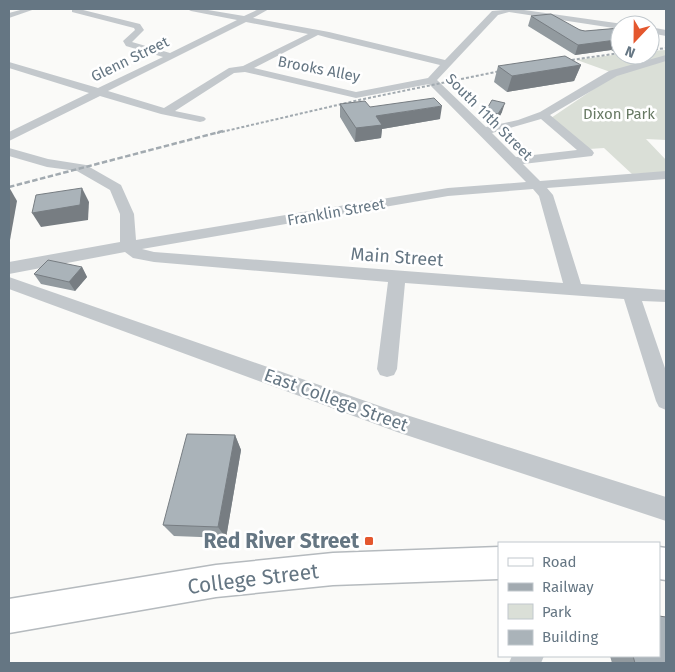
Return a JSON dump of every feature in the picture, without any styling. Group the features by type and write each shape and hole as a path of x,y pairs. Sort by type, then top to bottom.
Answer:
{"main road":[{"name":"College Street","path":"9,616 216,581 333,569 498,563"}],"street":[{"path":"11,9 27,10"},
{"path":"191,9 316,33 446,63"},
{"name":"Glenn Street","path":"9,137 265,9"},
{"path":"9,16 27,10"},
{"path":"75,10 137,26 140,30 129,38 129,44 171,56"},
{"name":"South 11th Street","path":"533,10 508,10 495,13 431,80 512,161 538,184"},
{"path":"533,10 610,24"},
{"path":"244,69 316,33"},
{"path":"484,131 527,121 543,115 610,75 666,58"},
{"path":"9,65 165,112 200,119"},
{"name":"Brooks Alley","path":"165,112 232,70 244,69 356,95 431,80"},
{"path":"512,161 588,153 543,115"},
{"path":"9,152 47,163 81,168 116,188 127,214 128,246"},
{"name":"Franklin Street","path":"9,268 448,192 666,175"},
{"path":"538,184 546,195 574,290"},
{"name":"Main Street","path":"128,246 139,254 154,257 666,296"},
{"path":"387,369 397,277"},
{"name":"East College Street","path":"9,283 396,422 666,509"},
{"path":"631,293 666,400"}],"green space":[{"name":"Dixon Park","path":"660,50 666,50 666,140 646,139 666,160 666,172 632,174 604,148 589,149 551,118 616,74 577,60 610,55 610,65 660,65"}],"building":[{"path":"551,14 585,31 610,29 610,41 578,45 531,16"},
{"path":"565,56 581,65 512,76 498,66"},
{"path":"434,98 442,106 376,116 382,125 356,128 340,104 365,101 370,107"},
{"path":"492,100 505,103 498,114 485,112"},
{"path":"82,188 80,205 32,213 36,195"},
{"path":"48,260 82,267 69,282 34,274"},
{"path":"187,434 235,435 218,527 163,525"},
{"path":"660,616 666,617 666,663 635,663 633,657 660,657"}],"railway":[{"path":"660,49 666,48"},
{"path":"557,62 610,54"},
{"path":"217,133 359,100 510,69"},
{"path":"9,187 223,131"}],"place":[{"name":"Red River Street","path":"369,541"}]}
